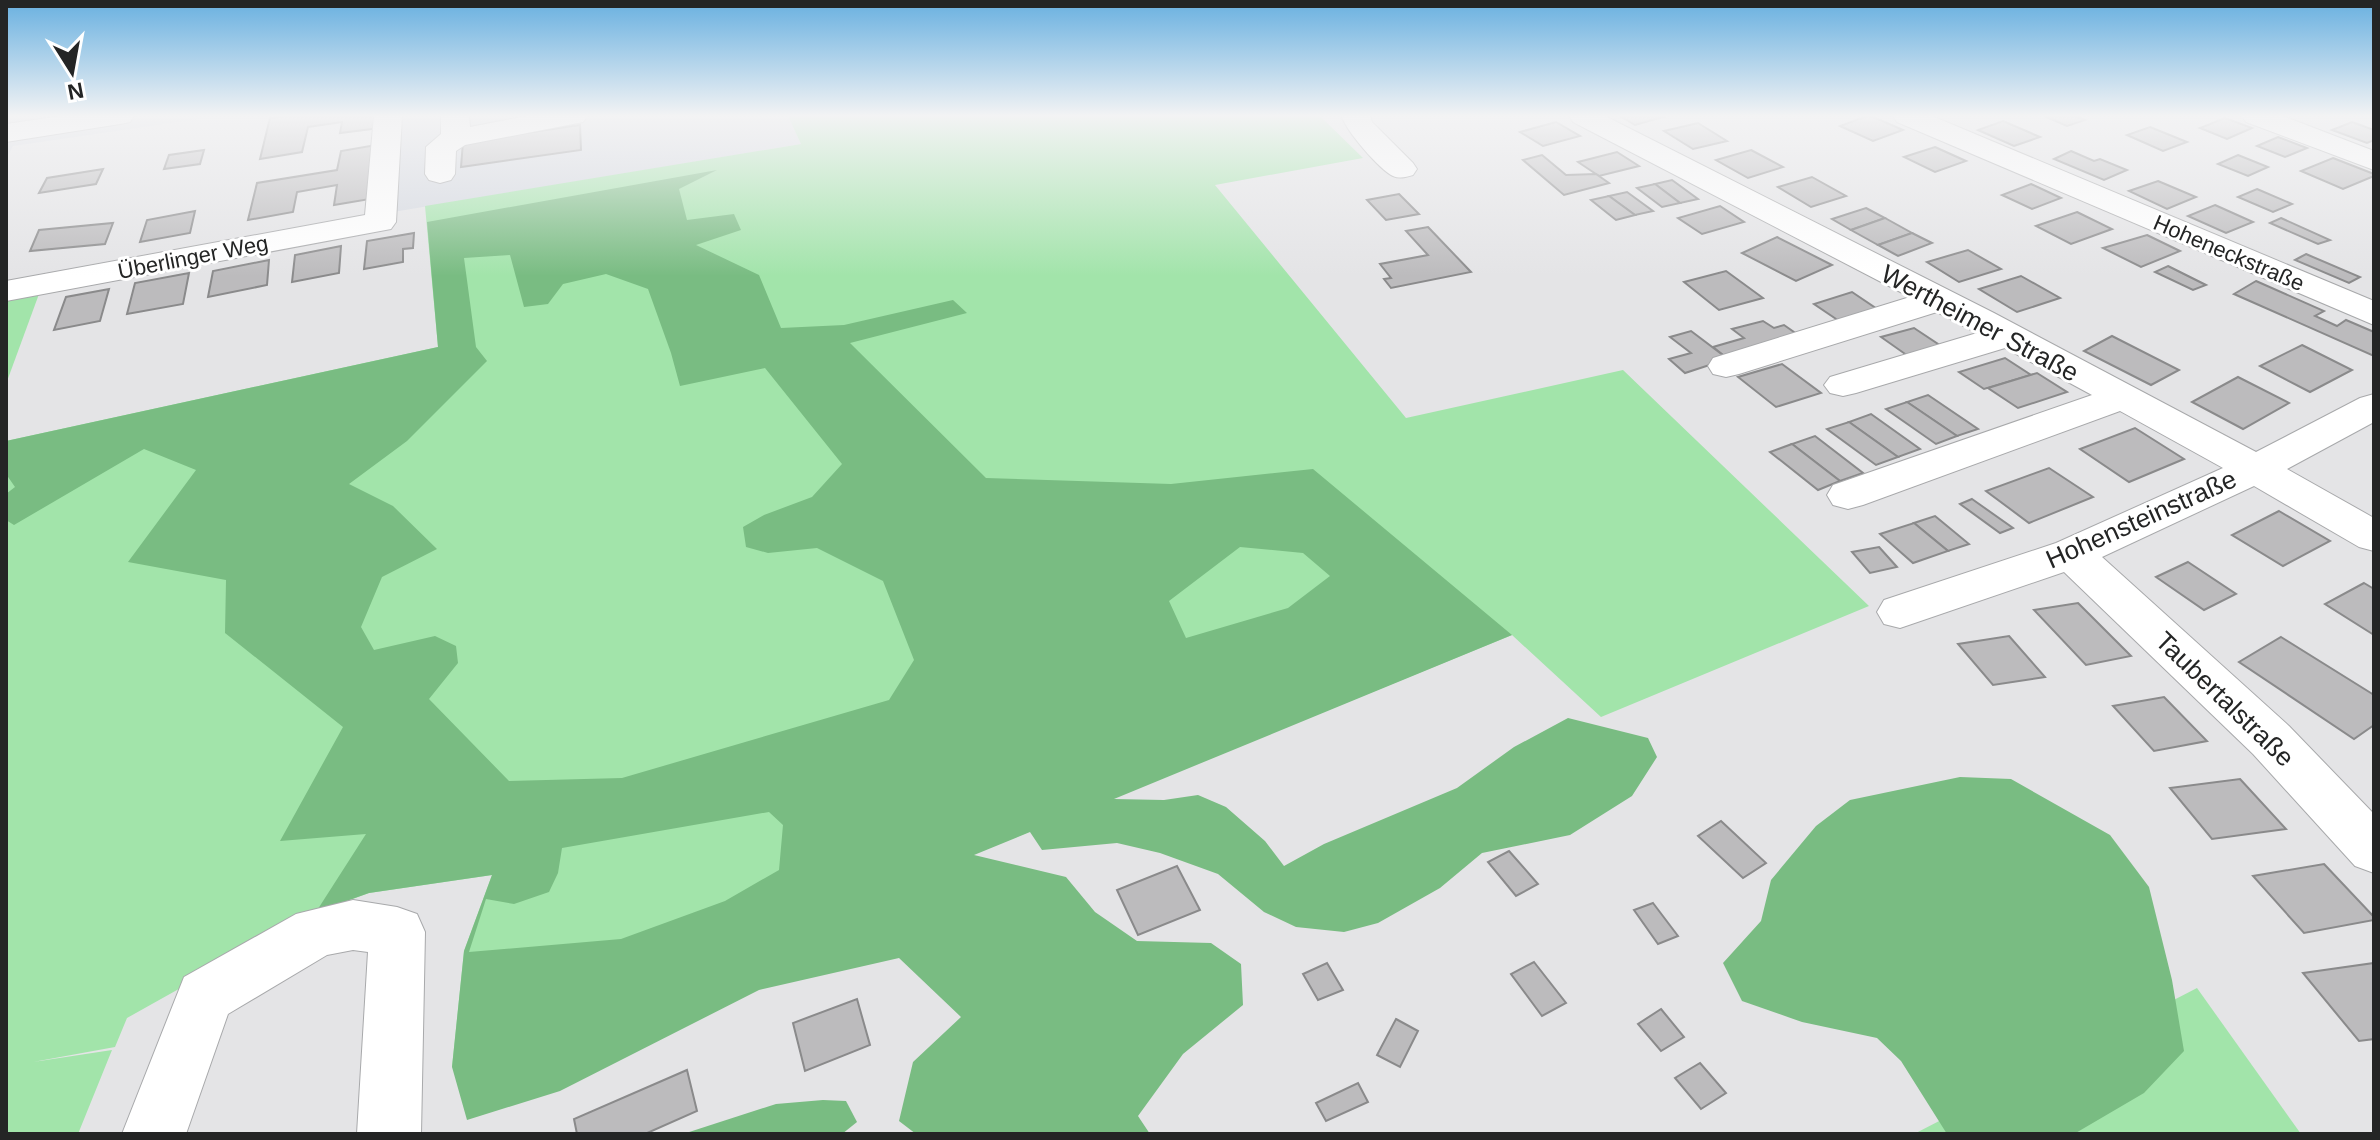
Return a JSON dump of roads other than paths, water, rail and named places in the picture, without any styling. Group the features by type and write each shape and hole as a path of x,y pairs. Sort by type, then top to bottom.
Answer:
{"street":[{"name":"Überlinger Weg","path":"6,291 380,222 384,169"},
{"path":"440,169 440,174"},
{"name":"Wertheimer Straße","path":"1686,169 2122,397 2374,537"},
{"name":"Hoheneckstraße","path":"2032,169 2374,314"},
{"path":"1726,366 1938,300"},
{"path":"1843,385 2005,336"},
{"path":"1848,495 2122,397"},
{"name":"Hohensteinstraße","path":"1900,612 2071,554 2256,469 2374,406"},
{"name":"Taubertalstraße","path":"2071,554 2271,740 2374,850"},
{"path":"154,1134 205,996 316,932 353,925 397,932 389,1134"}]}
